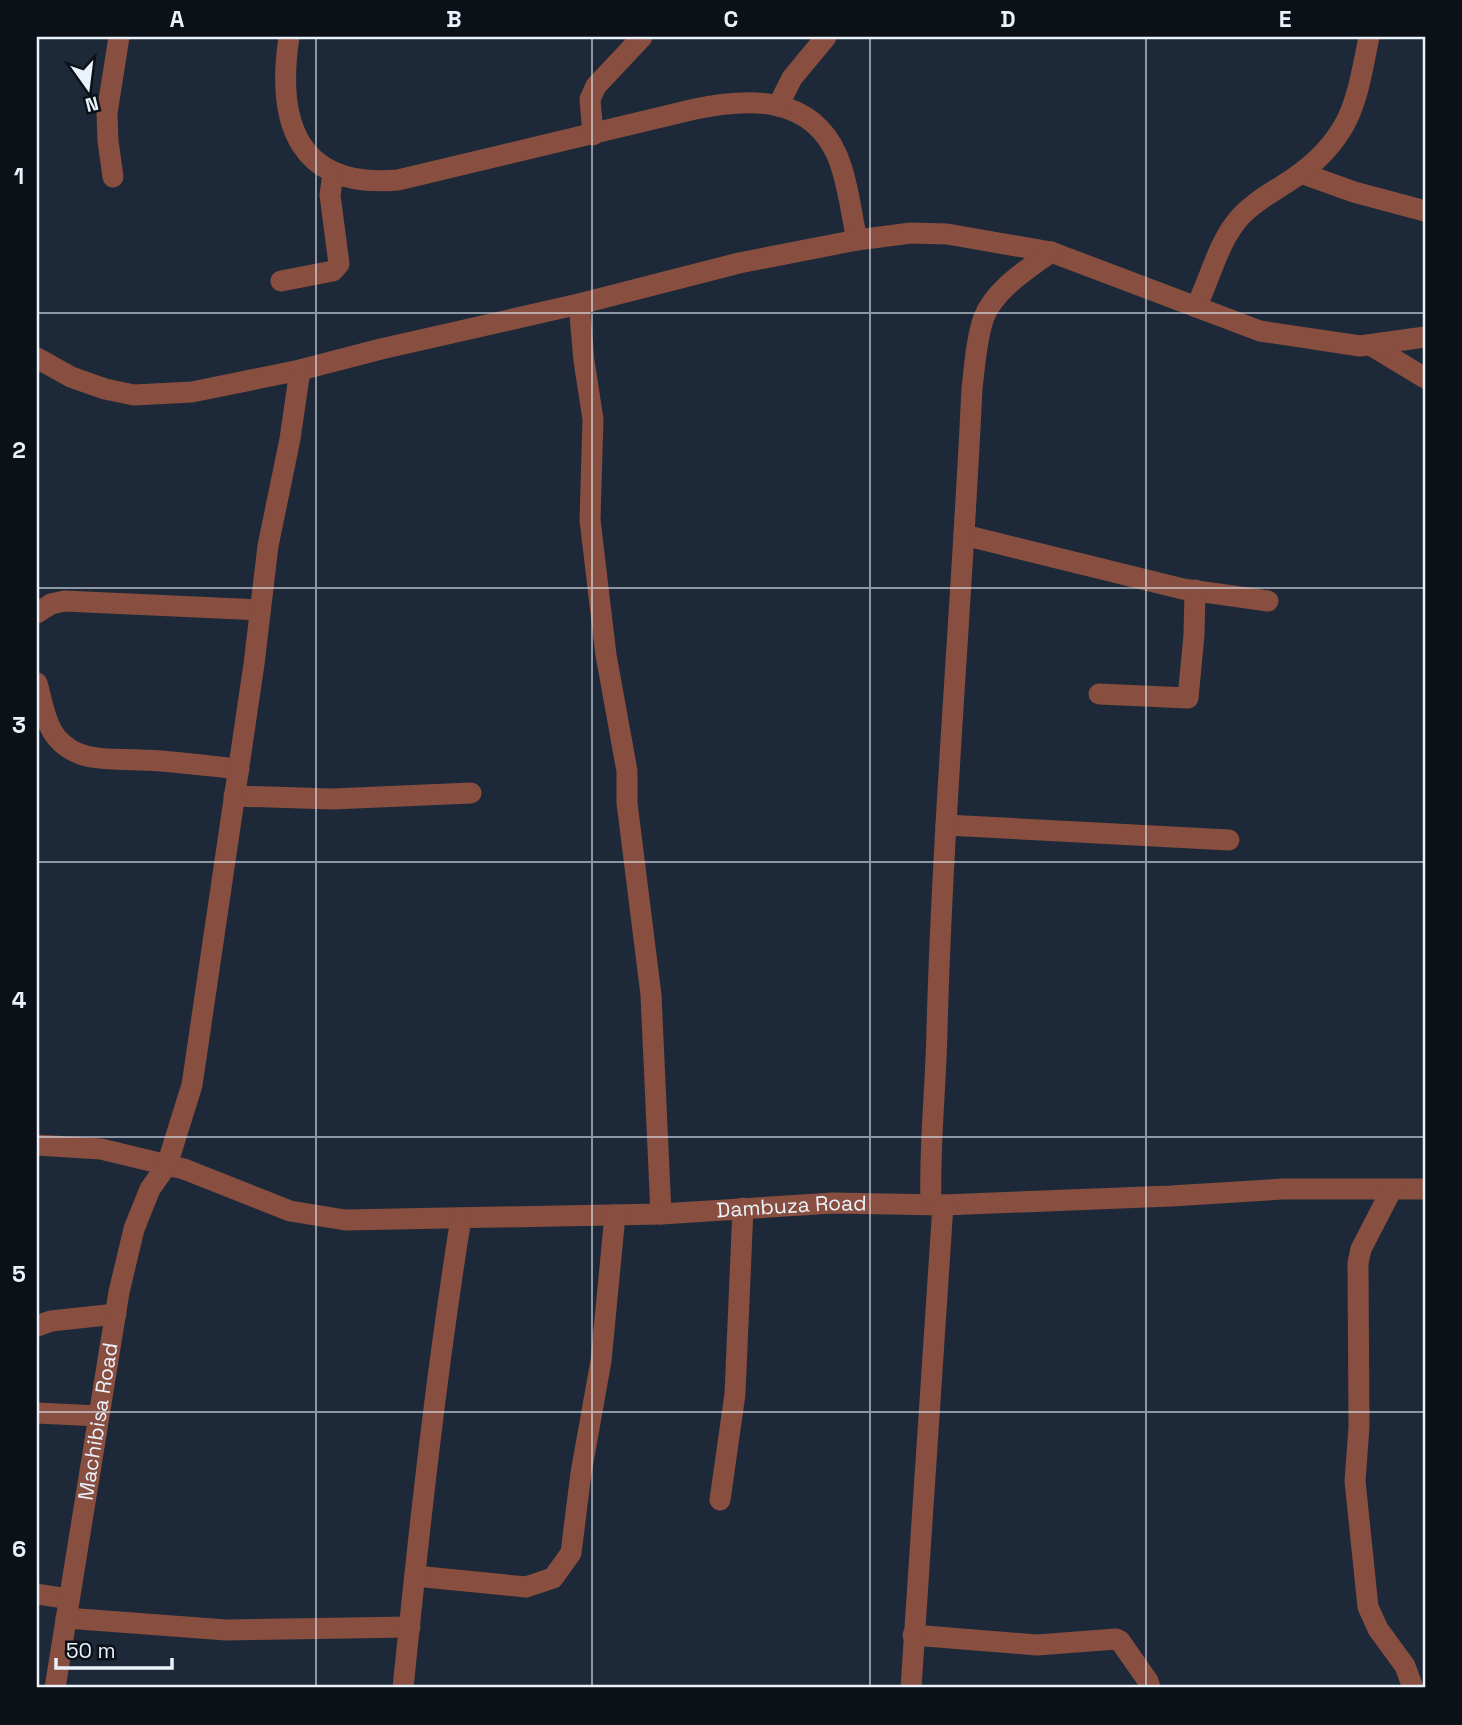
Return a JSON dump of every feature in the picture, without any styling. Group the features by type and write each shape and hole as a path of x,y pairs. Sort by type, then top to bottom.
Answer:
{"street":[{"path":"113,177 107,121 118,37"},
{"path":"289,37 285,84 291,125 297,139 309,154 333,173 374,182 398,180 720,104 757,102 796,112 826,137 836,153 842,171 857,240"},
{"path":"593,135 590,99 596,86 642,37"},
{"path":"779,106 792,78 826,37"},
{"path":"1196,307 1224,240 1241,216 1301,173 1339,136 1349,120 1356,97 1369,37"},
{"path":"281,281 333,271 339,264 331,195 333,173"},
{"path":"1301,173 1354,192 1425,211"},
{"path":"37,358 71,377 105,389 134,395 191,392 300,370 739,263 857,240 911,233 947,234 1051,252 1261,331 1372,346 1425,337"},
{"path":"911,1688 937,1204 930,1157 936,1072 940,921 972,388 979,335 985,316 1012,283 1051,252"},
{"path":"579,304 593,419 590,520 606,655 627,771 629,814 649,971 661,1214"},
{"path":"1372,346 1425,378"},
{"name":"Machibisa Road","path":"55,1688 98,1416 134,1229 150,1189 167,1166 192,1085 254,664 259,610 300,370"},
{"path":"964,535 1195,590 1268,601"},
{"path":"1099,694 1188,698 1194,648 1195,590"},
{"path":"37,613 51,604 64,601 259,610"},
{"path":"37,683 55,736 75,752 108,760 141,760 239,769"},
{"path":"234,796 332,799 471,793"},
{"path":"946,824 1229,840"},
{"name":"Dambuza Road","path":"37,1145 101,1149 184,1168 281,1208 304,1214 365,1220 661,1214 832,1203 937,1204 1171,1196 1283,1189 1425,1189"},
{"path":"1392,1189 1361,1249 1358,1263 1359,1427 1354,1481 1368,1607 1378,1629 1405,1666 1413,1688"},
{"path":"720,1500 735,1394 743,1208"},
{"path":"415,1576 526,1587 553,1578 571,1553 574,1547 581,1473 601,1361 615,1215"},
{"path":"403,1688 444,1324 461,1218"},
{"path":"37,1326 51,1321 116,1314"},
{"path":"37,1413 98,1416"},
{"path":"37,1594 67,1608 226,1630 410,1627"},
{"path":"913,1635 1037,1645 1116,1639 1148,1681 1150,1688"}]}
